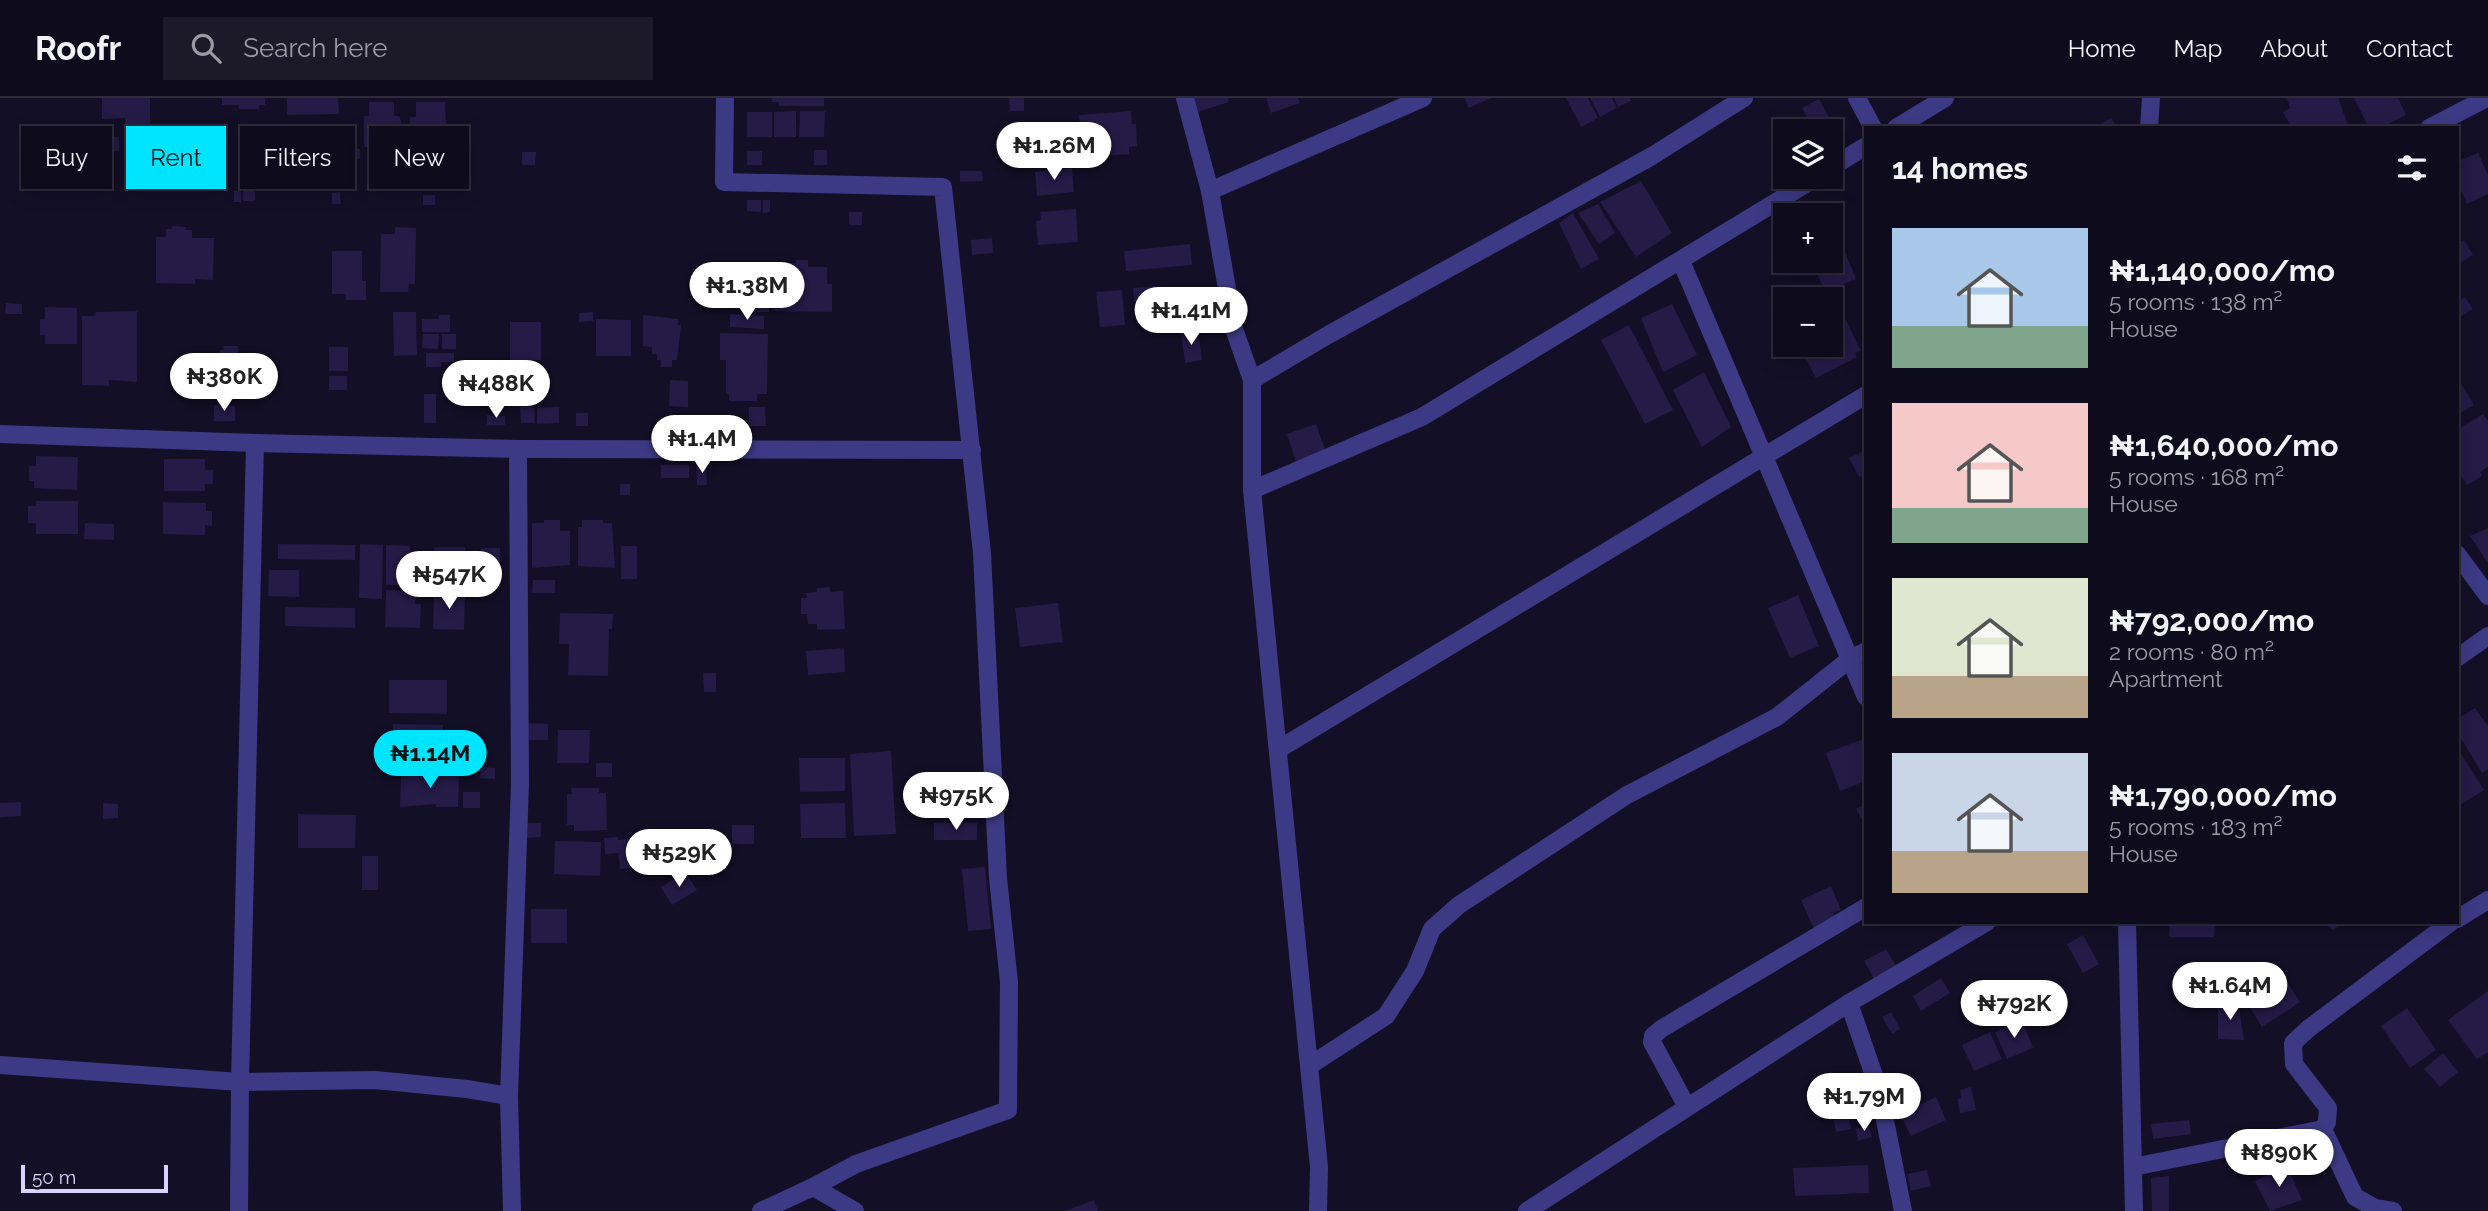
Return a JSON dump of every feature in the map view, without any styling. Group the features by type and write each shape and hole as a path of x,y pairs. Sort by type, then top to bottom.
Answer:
{"street":[{"path":"725,98 724,182 943,187 982,552 998,878 1009,982 1008,1110 856,1164 761,1211"},
{"path":"1185,98 1210,191 1234,329 1252,380 1252,490 1309,1066 1318,1167 1318,1211"},
{"path":"1210,191 1423,98"},
{"path":"1252,380 1328,335 1652,156 1744,98"},
{"path":"1857,98 1872,126"},
{"path":"1899,126 1945,98"},
{"path":"2149,126 2151,98"},
{"path":"2433,126 2487,98"},
{"path":"1843,160 1864,147"},
{"path":"1252,490 1422,417 1798,189"},
{"path":"1681,261 1763,455 1858,655 1864,686"},
{"path":"1279,749 1864,396"},
{"path":"0,434 518,449 972,450"},
{"path":"239,1211 255,443"},
{"path":"512,1211 509,1096 520,783 518,449"},
{"path":"2459,557 2488,596"},
{"path":"2459,657 2488,636"},
{"path":"1309,1066 1386,1016 1415,971 1432,929 1459,905 1627,795 1777,717 1858,655"},
{"path":"2459,916 2488,900"},
{"path":"1687,1107 1652,1042 1653,1036 1864,908"},
{"path":"1527,1211 1849,1003 1984,924"},
{"path":"2127,924 2134,1211"},
{"path":"2133,1167 2323,1129 2327,1122 2328,1108 2294,1063 2293,1043 2446,924"},
{"path":"1849,1003 1879,1090 1903,1211"},
{"path":"0,1065 240,1082 375,1080 509,1096"},
{"path":"2323,1129 2355,1197 2375,1208 2393,1211"},
{"path":"813,1187 855,1211"}],"building":[{"path":"102,98 150,98 150,126 126,126 125,133 125,118 102,119"},
{"path":"222,98 265,98 265,105 259,105 259,109 239,109 239,105 222,105"},
{"path":"287,98 338,98 339,114 287,115"},
{"path":"772,98 824,98 824,106 779,106 779,102 772,102"},
{"path":"1009,98 1024,98 1024,111 1010,111"},
{"path":"1193,98 1228,98 1229,102 1198,112"},
{"path":"1266,98 1298,98 1300,103 1271,113"},
{"path":"1464,98 1491,98 1469,108"},
{"path":"1566,98 1588,98 1598,118 1581,127"},
{"path":"1590,98 1612,98 1617,108 1600,117"},
{"path":"1614,98 1630,98 1631,101 1618,107"},
{"path":"2287,98 2338,98 2348,126 2291,126 2283,112 2290,108"},
{"path":"2354,98 2398,98 2406,115 2385,126 2368,126"},
{"path":"1819,99 1830,119 1808,119 1802,108"},
{"path":"369,102 394,102 394,116 399,116 401,126 369,126 369,147 364,147 364,116 369,116"},
{"path":"416,102 445,102 446,126 410,126 410,117 416,117"},
{"path":"796,111 796,137 774,137 774,112"},
{"path":"800,111 825,111 824,137 799,137"},
{"path":"1131,111 1132,124 1136,124 1137,146 1129,147 1129,154 1082,157 1079,115"},
{"path":"747,112 772,112 772,137 747,137"},
{"path":"2111,118 2116,126 2098,126"},
{"path":"112,137 119,137 119,151 112,151"},
{"path":"1008,138 1018,138 1018,149 1008,149"},
{"path":"355,149 360,149 360,159 355,159"},
{"path":"814,150 827,150 827,165 814,165"},
{"path":"747,151 762,151 762,165 747,165"},
{"path":"522,152 536,152 535,165 522,165"},
{"path":"2478,153 2488,175 2488,194 2467,204 2459,186 2459,168 2462,167 2459,161"},
{"path":"1072,168 1074,192 1037,196 1035,172"},
{"path":"960,171 982,171 983,181 960,182"},
{"path":"1641,181 1672,233 1636,257 1600,202"},
{"path":"255,190 255,201 243,201 243,191"},
{"path":"234,191 241,191 241,202 234,202"},
{"path":"340,192 341,204 332,204 332,193"},
{"path":"423,195 435,195 435,205 423,205"},
{"path":"747,200 761,200 761,212 747,211"},
{"path":"763,200 770,200 770,212 763,213"},
{"path":"1598,204 1615,233 1599,244 1578,213"},
{"path":"1076,209 1078,242 1038,245 1036,221 1041,220 1040,212"},
{"path":"849,212 862,212 862,225 849,225"},
{"path":"1573,213 1599,259 1581,269 1559,223"},
{"path":"172,226 192,230 192,238 214,238 213,280 195,279 195,284 156,283 156,237 166,237 166,229 172,229"},
{"path":"395,227 416,228 415,284 409,284 408,292 380,292 381,234 395,234"},
{"path":"992,238 993,253 972,255 971,240"},
{"path":"2464,240 2473,255 2459,264 2459,243"},
{"path":"1190,244 1192,265 1126,271 1124,251"},
{"path":"1843,247 1856,279 1837,287 1823,287 1817,273 1843,273"},
{"path":"332,251 362,251 362,281 366,281 366,300 346,300 346,294 332,294"},
{"path":"796,260 808,260 808,267 827,267 827,284 832,284 832,312 774,311 774,281 778,281 777,263 796,263"},
{"path":"752,270 770,271 769,312 752,312"},
{"path":"1157,286 1160,319 1136,322 1133,288"},
{"path":"1122,290 1125,325 1100,327 1096,292"},
{"path":"2465,297 2473,309 2459,318 2459,301"},
{"path":"6,303 22,304 22,314 5,314"},
{"path":"1672,304 1697,355 1663,372 1641,318"},
{"path":"45,307 77,308 77,344 45,344 45,335 40,335 40,319 45,319"},
{"path":"137,311 137,382 109,380 109,386 82,385 82,316 95,316 96,312"},
{"path":"393,312 416,312 417,355 394,356"},
{"path":"593,312 593,321 579,322 579,313"},
{"path":"730,314 764,316 764,329 730,327"},
{"path":"1843,314 1861,351 1855,353 1857,357 1816,378 1805,357 1843,357"},
{"path":"439,315 450,315 450,332 422,332 422,319 439,319"},
{"path":"643,315 678,319 678,325 681,325 677,360 672,360 672,367 661,367 657,354 652,354 652,347 643,346"},
{"path":"596,319 631,320 631,356 596,356"},
{"path":"510,322 541,322 541,360 510,360"},
{"path":"1629,325 1673,410 1645,424 1601,340"},
{"path":"1198,331 1202,360 1185,363 1181,333"},
{"path":"720,333 768,334 767,394 757,394 757,401 729,401 729,394 726,394 726,360 720,360"},
{"path":"423,334 439,334 438,349 422,348"},
{"path":"442,334 456,334 456,349 442,349"},
{"path":"223,346 238,346 238,397 220,395 220,350 224,350"},
{"path":"329,347 348,347 348,371 329,371"},
{"path":"426,353 454,353 454,362 441,362 441,367 426,367"},
{"path":"1704,372 1731,427 1702,447 1673,390"},
{"path":"329,376 347,376 347,390 329,390"},
{"path":"670,380 688,381 688,407 669,406"},
{"path":"2459,380 2474,405 2459,414"},
{"path":"424,394 436,394 436,423 424,423"},
{"path":"214,405 235,406 235,421 214,421"},
{"path":"520,405 534,405 535,423 521,423"},
{"path":"559,407 559,423 537,424 537,408"},
{"path":"749,407 765,407 766,426 749,426"},
{"path":"576,413 588,413 588,426 576,426"},
{"path":"2483,414 2488,421 2488,467 2480,472 2482,476 2467,485 2459,475 2459,429"},
{"path":"487,415 505,416 505,425 487,425"},
{"path":"685,416 703,417 703,430 685,430"},
{"path":"1316,424 1326,452 1296,462 1287,434"},
{"path":"1864,451 1864,475 1859,477 1849,458"},
{"path":"36,456 78,457 77,490 34,488 34,481 29,481 29,466 36,466"},
{"path":"164,459 205,459 205,470 213,470 213,484 205,484 205,491 164,491"},
{"path":"661,465 689,465 689,478 661,478"},
{"path":"706,465 707,485 697,485 696,466"},
{"path":"620,484 630,484 630,495 620,495"},
{"path":"36,501 78,501 78,534 36,534 36,523 28,523 28,506 36,506"},
{"path":"163,502 206,503 206,511 212,511 212,526 205,525 205,535 163,534"},
{"path":"544,520 560,520 560,531 570,531 570,565 532,568 532,523 544,523"},
{"path":"582,520 612,523 615,568 578,566 578,527 582,527"},
{"path":"85,523 114,524 114,540 84,539"},
{"path":"2488,528 2488,563 2470,536"},
{"path":"278,544 355,545 355,560 278,559"},
{"path":"360,544 383,545 382,599 359,598"},
{"path":"386,545 410,546 410,552 422,552 422,577 416,576 416,585 386,585"},
{"path":"621,546 637,546 637,579 621,579"},
{"path":"434,547 465,547 465,578 457,578 457,583 433,583"},
{"path":"481,548 500,548 500,568 490,568 490,556 481,556"},
{"path":"269,570 299,570 299,597 268,596"},
{"path":"533,580 555,580 555,593 532,593"},
{"path":"830,587 830,592 843,591 845,629 817,630 817,624 808,624 807,614 801,614 801,598 807,598 806,593 817,592 817,588"},
{"path":"386,590 407,591 407,595 416,595 415,604 421,604 420,628 385,627"},
{"path":"434,591 458,592 458,596 465,596 464,630 433,629"},
{"path":"1798,595 1819,646 1790,658 1768,608"},
{"path":"1058,603 1063,642 1020,647 1015,608"},
{"path":"285,607 355,608 355,628 285,626"},
{"path":"560,613 613,614 612,629 609,629 608,676 568,675 569,644 559,644"},
{"path":"844,648 845,672 808,675 806,651"},
{"path":"703,673 716,673 716,692 704,692"},
{"path":"389,680 447,680 447,714 389,713"},
{"path":"2475,708 2488,726 2488,769 2482,773 2459,735 2459,718"},
{"path":"527,723 548,724 548,740 527,740"},
{"path":"393,724 443,725 443,738 450,738 450,752 440,752 440,762 397,762 397,758 393,758"},
{"path":"558,730 590,730 589,763 557,763"},
{"path":"1864,739 1864,782 1840,791 1826,753"},
{"path":"2459,750 2484,790 2459,806"},
{"path":"891,751 896,834 854,836 850,754"},
{"path":"799,758 845,758 845,791 800,792"},
{"path":"596,763 612,763 612,777 596,777"},
{"path":"481,767 495,768 495,779 480,778"},
{"path":"401,773 459,774 458,807 436,807 436,804 400,807"},
{"path":"571,788 599,788 599,793 606,793 607,830 574,831 574,825 567,825 567,794 572,794"},
{"path":"463,792 480,792 480,808 463,808"},
{"path":"21,802 21,816 0,817 0,803"},
{"path":"103,803 118,804 118,818 103,819"},
{"path":"845,803 846,838 801,838 800,804"},
{"path":"1864,805 1864,823 1856,809"},
{"path":"298,814 356,815 355,848 298,848"},
{"path":"526,823 541,823 541,837 526,838"},
{"path":"934,823 977,823 977,840 934,840"},
{"path":"732,825 754,825 754,844 732,844"},
{"path":"656,833 659,865 620,869 618,853 605,854 604,838 639,838 638,834"},
{"path":"555,841 601,842 600,876 554,874"},
{"path":"362,856 378,856 378,890 362,890"},
{"path":"985,867 991,929 968,931 962,869"},
{"path":"685,872 697,890 672,905 661,887"},
{"path":"1831,886 1841,910 1833,913 1836,919 1814,929 1801,900"},
{"path":"531,909 567,909 567,943 531,943"},
{"path":"2170,924 2215,924 2214,937 2169,937"},
{"path":"2328,924 2342,924 2332,930"},
{"path":"2083,935 2099,964 2083,973 2067,944"},
{"path":"1886,949 1896,966 1874,979 1864,961"},
{"path":"2280,971 2300,1002 2262,1027 2242,995"},
{"path":"1941,978 1950,993 1921,1011 1913,996"},
{"path":"2488,991 2488,1052 2477,1059 2448,1020"},
{"path":"2238,1001 2244,1040 2218,1039 2218,1003"},
{"path":"2407,1008 2436,1050 2410,1068 2381,1026"},
{"path":"1891,1012 1900,1029 1892,1034 1882,1017"},
{"path":"2022,1020 2033,1048 2007,1059 1995,1032"},
{"path":"1990,1032 2002,1059 1974,1071 1962,1045"},
{"path":"2443,1053 2458,1072 2440,1087 2424,1069"},
{"path":"1905,1082 1911,1107 1899,1109 1894,1085"},
{"path":"1971,1087 1976,1110 1960,1113 1957,1099 1961,1098 1960,1090"},
{"path":"1936,1097 1946,1120 1911,1136 1900,1114"},
{"path":"1847,1108 1851,1129 1836,1132 1832,1111"},
{"path":"2189,1120 2191,1134 2153,1139 2151,1124"},
{"path":"1869,1126 1872,1137 1858,1141 1856,1129"},
{"path":"1868,1165 1869,1193 1795,1196 1793,1168"},
{"path":"2287,1166 2302,1200 2270,1211 2255,1181"},
{"path":"1927,1170 1931,1186 1911,1191 1907,1174"},
{"path":"2169,1176 2169,1211 2152,1211 2151,1178"},
{"path":"1094,1200 1098,1211 1065,1211"}]}
